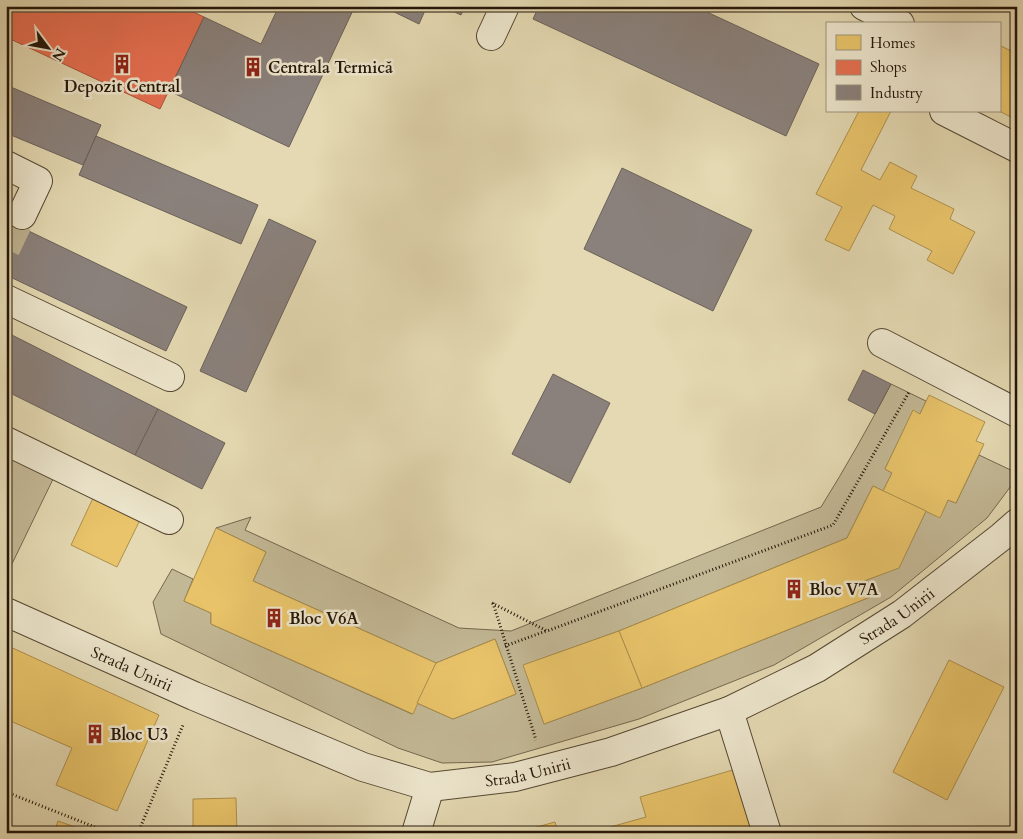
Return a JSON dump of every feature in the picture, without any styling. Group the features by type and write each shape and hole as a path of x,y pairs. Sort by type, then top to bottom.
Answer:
{"street":[{"path":"490,36 505,6"},
{"path":"864,6 896,22"},
{"path":"946,112 1017,148"},
{"path":"6,165 38,181 22,215"},
{"path":"6,299 170,377"},
{"path":"882,343 1017,414"},
{"path":"6,441 169,520"},
{"name":"Strada Unirii","path":"6,612 194,696 363,767 430,787 515,777 611,752 729,711 817,668 902,614 1002,537 1017,523"},
{"path":"729,711 767,833"},
{"path":"416,833 430,787"}],"path":[{"path":"505,646 833,525 924,365"},
{"path":"545,769 492,603 547,631"},
{"path":"138,833 194,696"},
{"path":"6,792 110,833"}],"shaded area":[{"path":"891,384 926,401 920,414 913,411 885,469 892,473 883,491 873,486 847,538 619,631 524,665 544,724 642,688 870,597 864,581 899,567 926,511 940,517 948,500 956,503 979,455 1017,473 1017,478 987,518 891,597 774,665 639,719 492,762 442,763 398,748 161,634 153,602 172,569 193,579 184,601 211,613 211,624 412,714 417,703 453,719 516,694 495,639 436,663 253,581 266,552 216,528 251,517 245,530 459,628 511,631 821,507"},
{"path":"6,452 55,475 9,570 6,568"}],"building: Homes":[{"path":"1000,46 1017,54 1017,120 1000,112"},
{"path":"858,112 890,112 861,170 880,180 890,162 917,176 911,188 954,209 950,219 975,232 953,274 927,260 932,251 889,229 895,216 873,205 849,251 825,240 842,207 816,194"},
{"path":"929,395 985,422 976,441 984,444 956,503 948,500 940,518 883,491 892,473 885,469 913,410 920,414"},
{"name":"Bloc V7A","path":"873,486 926,511 899,568 864,581 870,597 642,688 619,631 847,538"},
{"path":"94,496 141,518 117,567 71,545"},
{"name":"Bloc V6A","path":"216,528 266,552 253,581 436,663 413,714 211,624 211,613 184,601"},
{"path":"619,631 642,688 544,724 523,665"},
{"path":"495,639 516,694 453,719 417,703 436,663"},
{"name":"Bloc U3","path":"6,645 159,715 117,811 56,785 72,748 6,719"},
{"path":"949,660 1004,687 947,800 893,772"},
{"path":"743,767 762,833 589,833 646,817 640,797"},
{"path":"236,798 237,833 193,833 193,799"},
{"path":"58,821 92,833 54,833"},
{"path":"555,822 558,833 515,833"}],"building: Shops":[{"name":"Depozit Central","path":"6,6 180,6 204,17 160,109 6,37"}],"building: Industry":[{"name":"Centrala Termică","path":"279,6 355,6 289,147 169,91 204,17 261,44"},
{"path":"387,6 427,6 419,24 386,8"},
{"path":"442,6 465,6 461,15"},
{"path":"539,6 694,6 819,64 786,136 533,19"},
{"path":"6,85 101,125 83,165 6,133"},
{"path":"96,136 258,205 241,244 79,175"},
{"path":"622,168 752,230 713,311 584,249"},
{"path":"6,185 12,188 6,200"},
{"path":"6,215 13,218 6,236"},
{"path":"269,219 316,241 246,392 200,371"},
{"path":"12,223 187,307 166,351 6,275 6,236"},
{"path":"6,332 158,409 135,455 6,391"},
{"path":"863,370 891,384 875,414 848,400"},
{"path":"553,374 610,403 570,483 512,454"},
{"path":"158,409 225,443 202,489 135,455"}],"tunnel":[{"path":"6,249 22,215"}],"place":[{"name":"Depozit Central","path":"122,64"},
{"name":"Centrala Termică","path":"253,67"},
{"name":"Bloc V7A","path":"794,589"},
{"name":"Bloc V6A","path":"274,618"},
{"name":"Bloc U3","path":"95,734"}]}
